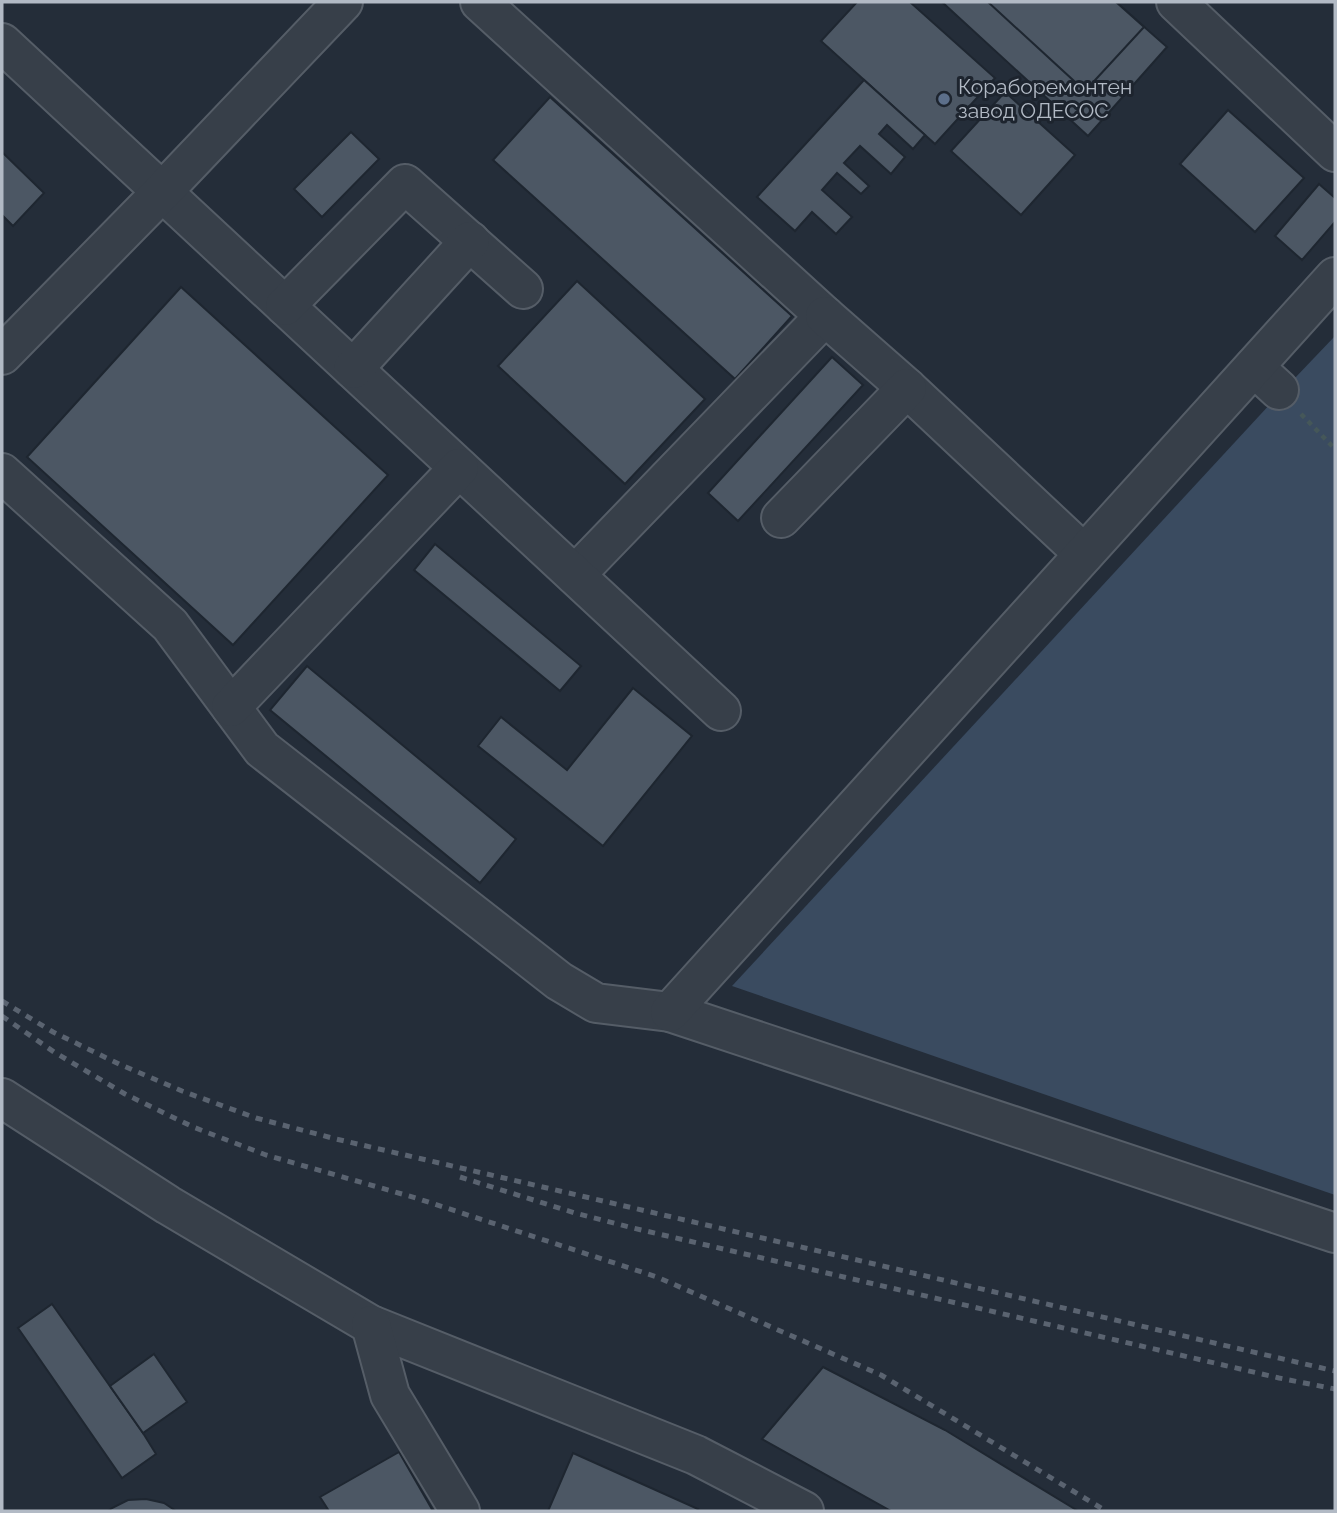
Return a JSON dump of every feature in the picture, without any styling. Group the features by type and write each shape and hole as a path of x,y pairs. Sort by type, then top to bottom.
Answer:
{"street":[{"path":"2,355 343,2"},
{"path":"480,2 907,388 1084,554"},
{"path":"1176,2 1335,152"},
{"path":"2,43 721,711"},
{"path":"285,306 405,184 523,289"},
{"path":"353,369 470,242"},
{"path":"670,1012 1084,554 1267,379 1335,277"},
{"path":"575,575 825,316"},
{"path":"781,518 907,388"},
{"path":"232,708 459,467"},
{"path":"2,473 170,625 262,749 559,981 596,1003 670,1012 1335,1233"},
{"path":"2,1098 168,1205 371,1325 696,1455 804,1511"},
{"path":"371,1325 390,1395 460,1511"}],"path":[{"path":"1267,379 1335,449"}],"water":[{"path":"1335,336 1335,1195 732,986 1273,401"}],"building":[{"path":"857,2 910,2 995,78 935,144 821,41"},
{"path":"942,2 1116,2 1167,47 1088,136"},
{"path":"988,2 1116,2 1144,27 1085,91"},
{"path":"864,80 925,135 913,149 887,125 879,134 905,157 891,174 860,146 844,163 869,186 861,194 837,173 822,190 852,217 836,234 812,212 795,231 757,197"},
{"path":"1005,92 1075,155 1021,215 951,151"},
{"path":"550,97 792,316 735,379 493,160"},
{"path":"1228,110 1304,178 1255,232 1180,164"},
{"path":"351,132 379,159 322,217 294,189"},
{"path":"2,152 44,193 13,226 2,215"},
{"path":"1319,184 1335,198 1335,222 1302,260 1275,236"},
{"path":"577,281 705,399 625,484 498,366"},
{"path":"181,287 388,475 233,645 27,457"},
{"path":"832,357 863,385 738,521 708,493"},
{"path":"435,544 581,666 560,691 414,570"},
{"path":"307,666 516,839 480,883 270,710"},
{"path":"633,688 692,736 603,846 478,746 501,717 567,770"},
{"path":"52,1304 156,1454 122,1478 18,1328"},
{"path":"154,1354 187,1402 143,1433 110,1386"},
{"path":"823,1367 945,1430 1078,1511 891,1511 762,1439"},
{"path":"399,1452 433,1511 329,1511 320,1497"},
{"path":"573,1453 698,1509 548,1511"},
{"path":"146,1499 164,1503 176,1511 108,1511 128,1500"}],"railway":[{"path":"2,1001 53,1032 119,1064 256,1118 336,1139 1335,1371"},
{"path":"2,1016 54,1052 125,1094 193,1127 266,1155 416,1198 657,1277 881,1375 1106,1511"},
{"path":"460,1177 633,1228 1335,1389"}],"place":[{"name":"Кораборемонтен завод ОДЕСОС","path":"944,99"}]}
